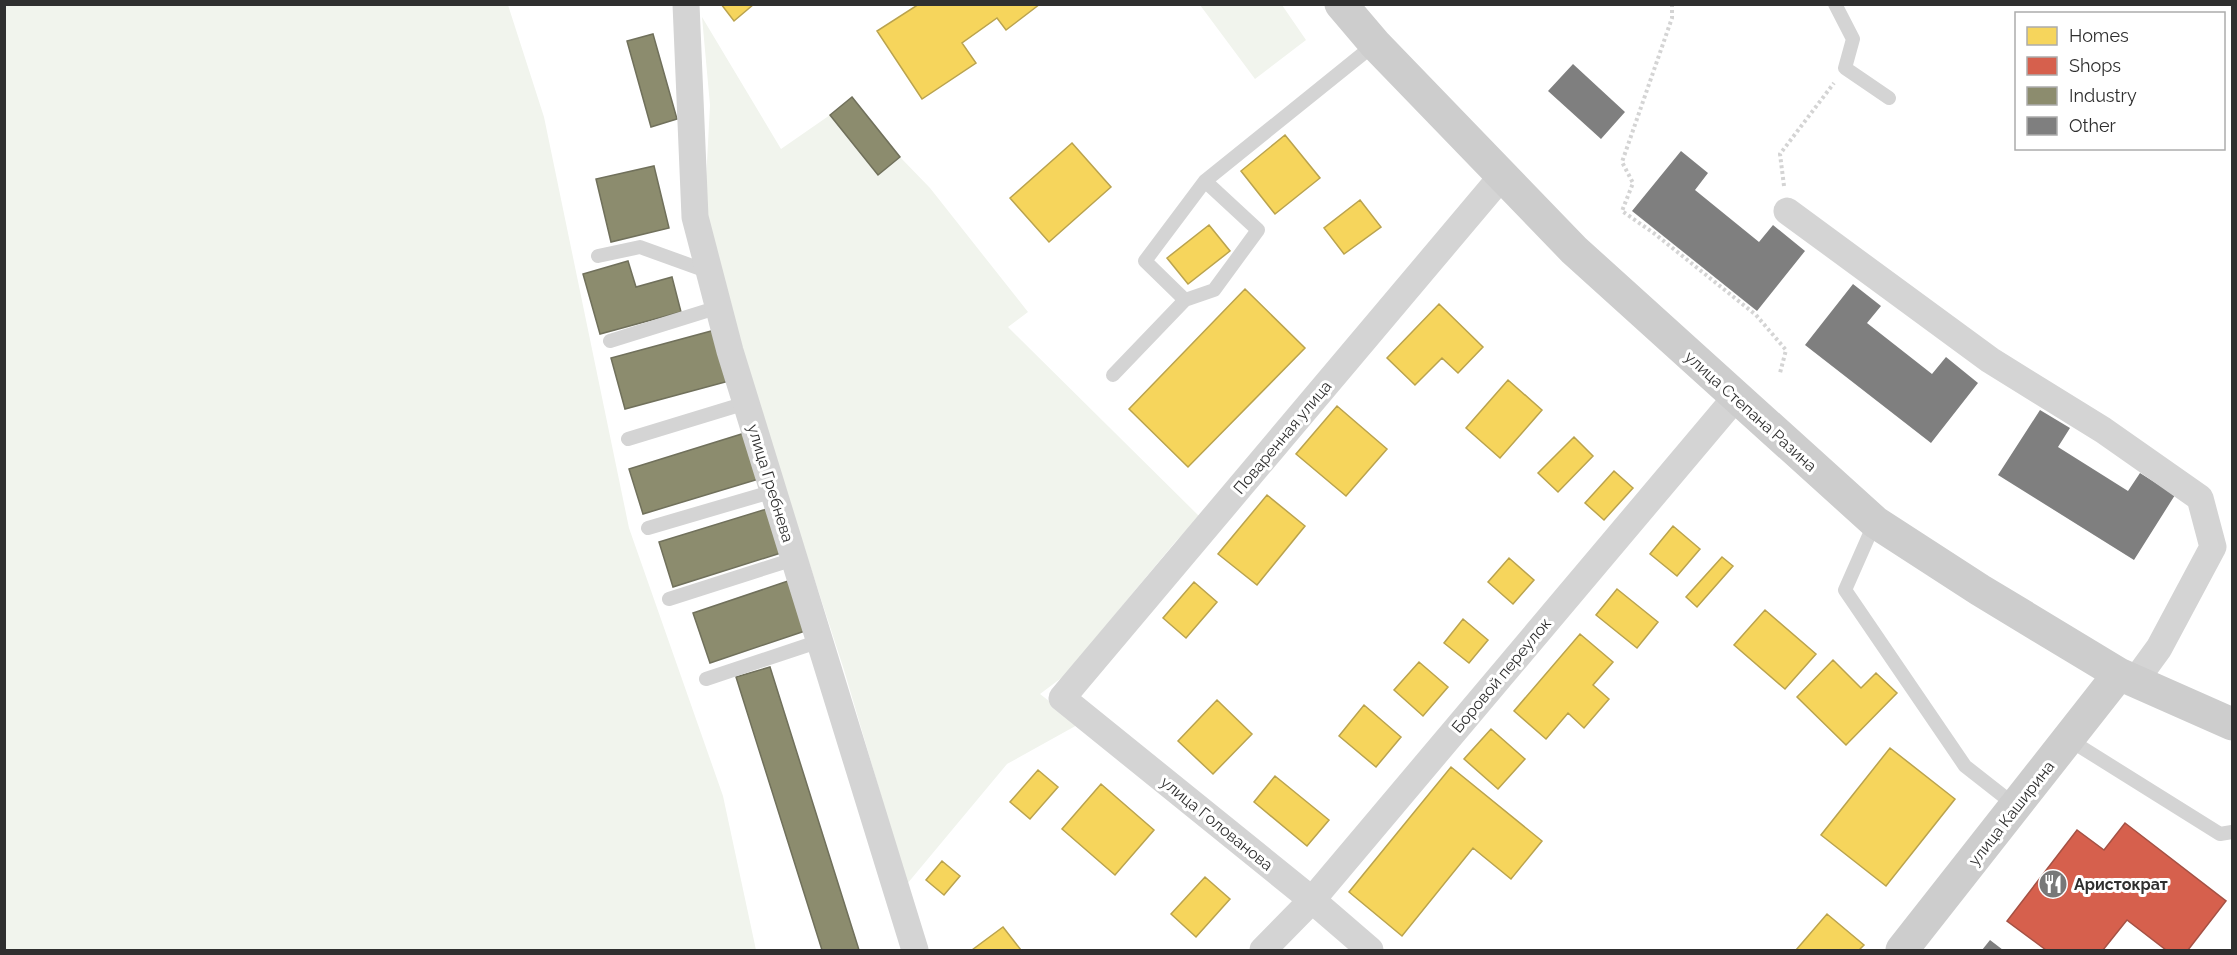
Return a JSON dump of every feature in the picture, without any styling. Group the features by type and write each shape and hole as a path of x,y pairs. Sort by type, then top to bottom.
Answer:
{"main road":[{"name":"улица Степана Разина","path":"1341,4 1376,44 1574,250 1875,522 1980,590 2127,678 2232,724"},
{"name":"улица Каширина","path":"1902,951 2068,739 2127,678"}],"street":[{"name":"улица Гребнева","path":"686,4 695,217 746,403 915,951"},
{"name":"Поваренная улица","path":"1062,698 1502,176"},
{"path":"1787,211 1990,360 2103,430 2200,498 2213,547 2159,648 2127,678"},
{"name":"Боровой переулок","path":"1263,951 1312,900 1736,397"},
{"name":"улица Голованова","path":"1062,698 1312,900 1370,951"}],"lane":[{"path":"1835,4 1853,39 1845,68 1889,98"},
{"path":"1185,300 1145,261 1205,181 1376,44"},
{"path":"1113,375 1185,300 1214,290 1258,230 1205,181"},
{"path":"598,256 640,247 709,272"},
{"path":"610,341 719,307"},
{"path":"628,439 746,403"},
{"path":"648,528 774,491"},
{"path":"1875,522 1845,590 1965,766 2016,806"},
{"path":"669,599 794,559"},
{"path":"706,679 820,641"},
{"path":"2068,739 2220,834 2232,832"}],"path":[{"path":"1672,4 1672,18 1622,162 1633,183 1622,211 1655,234 1756,315 1786,350 1780,373"},
{"path":"1787,211 1780,154 1845,68"}],"shaded area":[{"path":"5,4 508,5 544,117 629,528 723,796 756,950 5,950"},
{"path":"1200,5 1282,5 1306,40 1255,79"},
{"path":"702,17 781,149 830,115 878,174 900,157 930,188 1028,312 1008,327 1201,518 1176,541 1064,676 1040,694 1079,724 1007,764 907,884 844,670 771,445 704,219 710,105"}],"building: Homes":[{"path":"721,4 754,4 734,21"},
{"path":"919,4 1040,4 1006,30 997,18 962,43 976,63 922,99 877,31"},
{"path":"1285,135 1320,178 1275,214 1241,171"},
{"path":"1072,143 1111,187 1049,242 1010,198"},
{"path":"1360,200 1381,227 1344,254 1324,228"},
{"path":"1209,225 1230,251 1188,284 1167,258"},
{"path":"1245,289 1305,348 1188,467 1129,409"},
{"path":"1439,304 1483,347 1458,373 1442,358 1415,385 1387,358"},
{"path":"1508,380 1542,410 1500,458 1466,428"},
{"path":"1337,406 1387,449 1346,496 1296,454"},
{"path":"1574,437 1593,456 1558,492 1538,473"},
{"path":"1614,471 1633,488 1604,520 1585,503"},
{"path":"1267,495 1305,526 1257,585 1218,554"},
{"path":"1673,526 1700,549 1677,576 1650,554"},
{"path":"1722,557 1733,566 1697,607 1686,597"},
{"path":"1509,558 1534,580 1513,604 1488,582"},
{"path":"1194,582 1217,602 1186,638 1163,618"},
{"path":"1617,589 1658,622 1637,648 1596,615"},
{"path":"1765,610 1816,654 1785,689 1734,645"},
{"path":"1463,619 1488,640 1469,663 1444,643"},
{"path":"1580,634 1613,662 1593,685 1609,699 1584,728 1568,713 1546,739 1514,711"},
{"path":"1833,660 1861,688 1876,673 1897,693 1846,745 1797,697"},
{"path":"1419,662 1448,687 1423,716 1394,690"},
{"path":"1217,700 1252,734 1213,774 1178,741"},
{"path":"1364,705 1401,737 1376,767 1339,736"},
{"path":"1491,729 1525,759 1498,789 1464,759"},
{"path":"1890,748 1955,799 1886,886 1821,835"},
{"path":"1451,767 1542,841 1511,879 1473,848 1402,936 1349,892"},
{"path":"1038,770 1058,787 1030,819 1010,802"},
{"path":"1275,776 1329,820 1307,846 1254,802"},
{"path":"1101,784 1154,830 1115,875 1062,829"},
{"path":"942,861 960,876 944,895 926,880"},
{"path":"1205,877 1230,899 1196,937 1171,914"},
{"path":"1827,914 1864,945 1859,950 1796,950"},
{"path":"1003,927 1021,950 972,950"}],"building: Shops":[{"path":"2125,823 2226,901 2188,950 2166,950 2127,920 2103,950 2046,950 2007,921 2077,830 2104,850"}],"building: Industry":[{"path":"653,34 677,119 651,127 627,41"},
{"path":"852,97 900,157 878,175 830,115"},
{"path":"654,166 669,228 611,242 596,179"},
{"path":"628,261 636,287 672,277 681,312 600,334 583,274"},
{"path":"715,330 729,381 625,409 611,358"},
{"path":"748,432 762,478 643,514 629,469"},
{"path":"770,508 784,552 673,587 659,542"},
{"path":"791,580 808,630 710,663 693,613"},
{"path":"770,667 859,950 822,950 736,677"}],"building: Other":[{"path":"1573,64 1625,112 1601,139 1548,91"},
{"path":"1681,151 1708,173 1695,190 1759,242 1773,225 1805,251 1757,311 1632,211"},
{"path":"1853,284 1881,306 1867,323 1932,374 1946,357 1978,383 1931,443 1805,345"},
{"path":"2040,410 2070,428 2058,447 2128,491 2140,473 2175,495 2134,560 1998,475"},
{"path":"1990,940 2003,950 1982,950"}],"place":[{"name":"Аристократ","path":"2053,884"}]}
